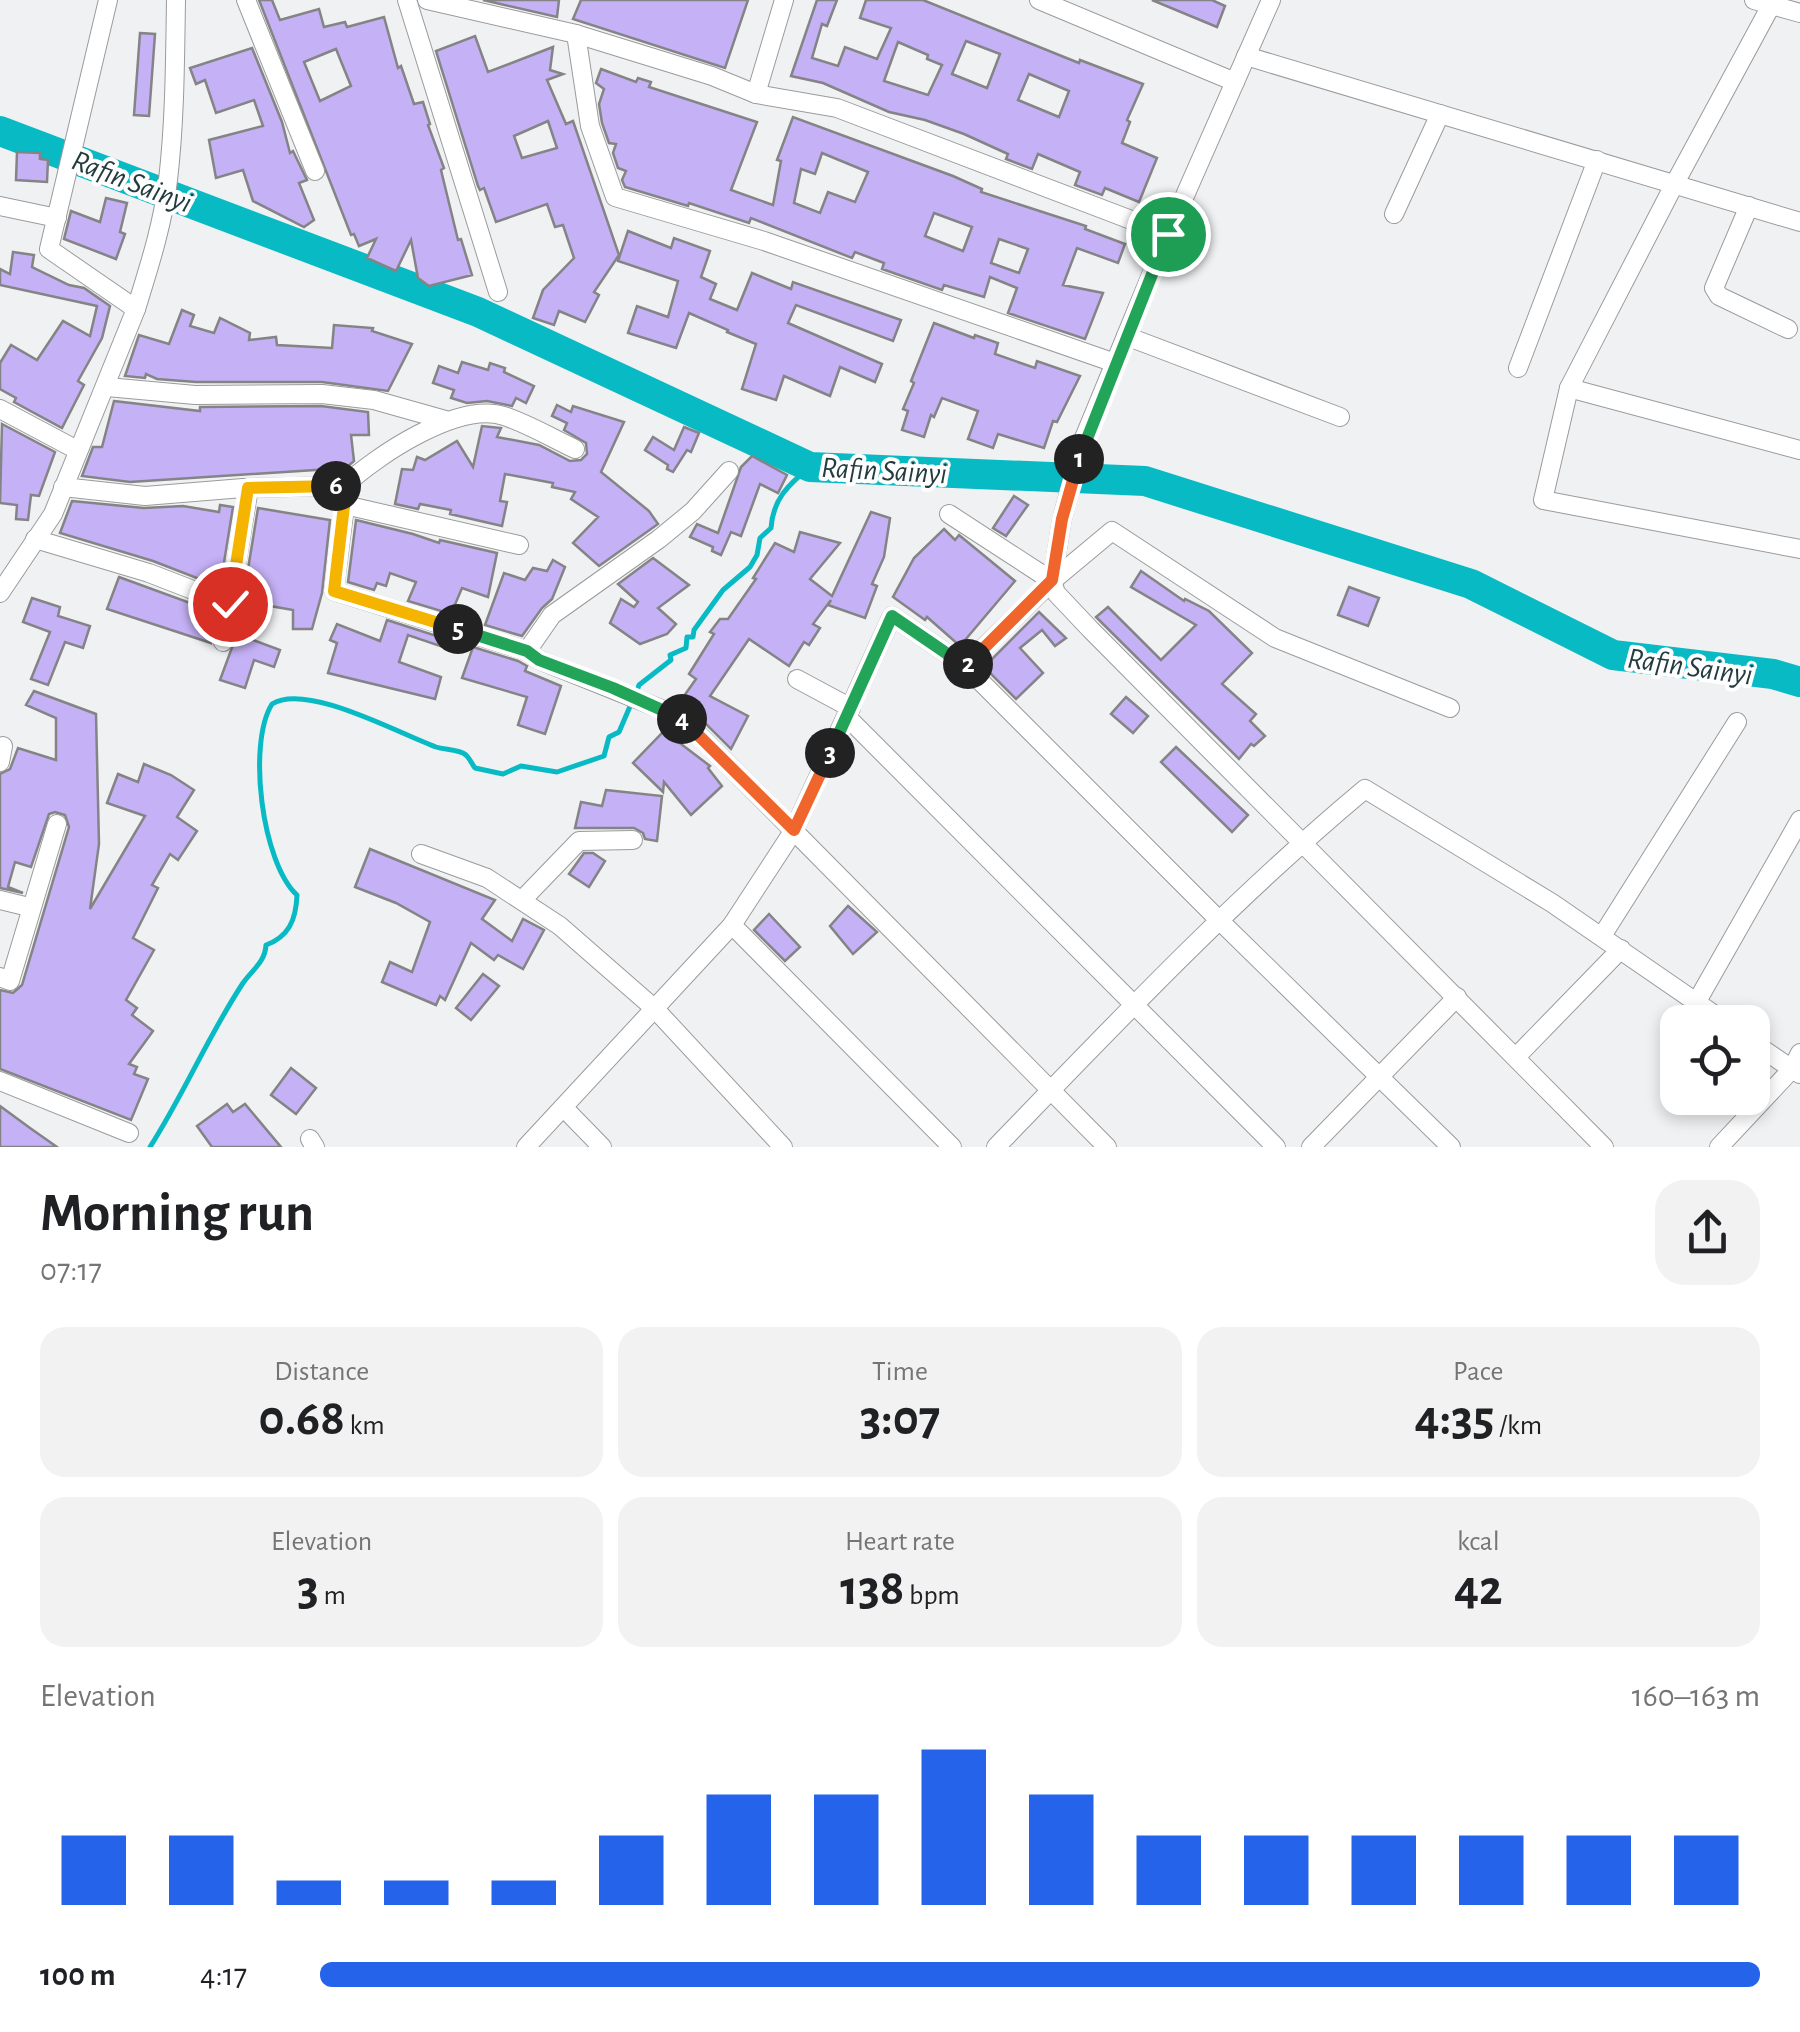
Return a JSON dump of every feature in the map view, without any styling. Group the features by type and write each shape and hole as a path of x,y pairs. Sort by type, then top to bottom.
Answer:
{"street":[{"path":"108,0 49,249 136,309"},
{"path":"0,593 52,514 107,388 152,257 168,184 176,0"},
{"path":"246,0 315,170"},
{"path":"407,0 498,292"},
{"path":"427,0 576,34 712,76 756,94 837,108 1168,234"},
{"path":"756,94 784,0"},
{"path":"1038,0 1235,82"},
{"path":"1271,0 1084,438 1062,519 1052,580 1056,592 1090,629 1604,1147"},
{"path":"1800,13 1767,2 1570,388 1544,500 1800,549"},
{"path":"576,34 590,126 615,197 764,240 1115,363"},
{"path":"1246,56 1800,222"},
{"path":"1394,214 1440,114"},
{"path":"1518,368 1596,160"},
{"path":"0,206 57,217"},
{"path":"1749,206 1714,288 1719,296 1788,328"},
{"path":"1126,336 1340,416"},
{"path":"107,388 195,396 322,394 374,400 445,420 500,414 576,449"},
{"path":"1570,388 1800,450"},
{"path":"0,409 77,450"},
{"path":"63,487 145,496 344,486 368,464 445,420"},
{"path":"527,651 552,614 659,540 693,511 729,471"},
{"path":"344,486 334,591 527,651 539,660 681,717 1107,1147"},
{"path":"223,642 248,488"},
{"path":"344,506 519,545"},
{"path":"948,514 1052,580"},
{"path":"965,666 1052,580 1112,532 1275,638 1450,708"},
{"path":"35,540 230,604"},
{"path":"526,1147 732,925 794,830 892,616 965,666 1451,1147"},
{"path":"797,679 849,712 1276,1147"},
{"path":"1602,936 1737,722"},
{"path":"996,1147 1134,1005 1302,842 1365,789 1602,936 1699,1005"},
{"path":"1696,1003 1800,820"},
{"path":"0,977 10,981 57,824"},
{"path":"522,900 579,841 632,840"},
{"path":"421,854 487,878 560,926 655,1009 783,1147"},
{"path":"0,900 30,907"},
{"path":"732,925 952,1147"},
{"path":"1516,1057 1620,950"},
{"path":"1311,1147 1456,997"},
{"path":"1719,1147 1797,1065 1770,1051"},
{"path":"0,1080 129,1133"},
{"path":"564,1109 602,1147"}],"building":[{"path":"259,0 272,0 280,20 319,9 324,27 345,22 347,27 384,17 398,68 401,66 414,104 423,102 444,168 441,170 458,240 461,239 472,275 429,286 418,278 411,240 396,271 367,258 376,239 359,246 354,234 351,235","holes":["336,49 351,86 320,101 304,62"]},
{"path":"483,0 559,0 557,17"},
{"path":"581,0 748,0 725,68 573,19"},
{"path":"817,0 837,0 827,26 822,24 812,58 838,66 845,47 877,59 891,28 860,18 866,0 923,0 1079,63 1080,60 1143,84 1127,120 1130,122 1122,143 1157,158 1139,202 1105,188 1102,195 1075,185 1080,172 1038,154 1032,169 1006,159 1008,154 964,134 889,112 823,83 791,76","holes":["966,41 1000,54 987,88 952,74","898,42 942,65 928,95 884,81","1029,74 1069,91 1059,117 1018,100"]},
{"path":"1152,0 1212,0 1225,6 1217,27"},
{"path":"140,33 155,34 149,116 134,115"},
{"path":"475,36 488,72 553,47 550,70 563,74 547,80 566,124 573,121 619,255 594,292 599,295 585,322 559,311 554,325 533,318 543,290 574,258 563,225 555,227 547,204 496,222 484,188 480,190 478,186 436,51","holes":["548,121 557,148 522,158 514,136"]},
{"path":"252,48 282,122 290,153 293,151 307,180 299,183 314,220 304,227 253,201 243,170 216,178 209,140 263,126 254,100 216,113 205,80 196,84 190,68"},
{"path":"601,69 636,82 638,78 651,82 649,87 757,122 731,190 773,205 781,161 777,160 793,117 1125,244 1118,263 1077,248 1063,285 1103,293 1085,339 1008,313 1017,288 990,277 984,297 944,285 942,290 882,269 884,263 855,252 852,258 751,218 749,223 625,187 622,180 626,171 618,168 613,153 616,144 609,143 602,123 599,104 604,89 596,83","holes":["822,153 868,172 855,202 828,192 820,213 794,203 801,169 815,174","934,213 972,227 963,251 925,236","999,239 1028,249 1019,273 991,263"]},
{"path":"17,152 40,153 40,159 48,160 47,182 16,180"},
{"path":"106,198 127,203 120,232 125,234 116,259 64,239 71,211 100,222"},
{"path":"628,231 671,248 674,238 710,251 701,277 716,284 710,299 737,310 752,273 791,289 793,282 901,320 893,341 796,305 788,323 882,364 875,382 840,367 830,396 784,376 776,400 742,389 756,344 728,330 689,313 676,348 628,333 637,306 668,317 678,281 618,261"},
{"path":"13,252 34,255 32,267 84,288 110,306 102,338 78,381 84,385 62,428 14,402 16,398 0,389 0,363 11,345 37,360 63,321 90,336 97,306 0,285 0,269 10,274"},
{"path":"182,310 194,315 190,326 214,333 220,318 250,333 249,340 276,337 277,345 332,348 334,325 373,328 372,331 412,344 388,391 322,382 196,382 157,379 146,374 145,378 125,376 139,335 169,344"},
{"path":"934,323 998,343 995,354 1035,368 1037,361 1080,376 1057,422 1053,421 1044,448 998,434 993,448 968,439 978,411 942,398 924,437 902,430 908,411 903,409 914,383 911,381"},
{"path":"462,362 488,370 490,363 505,368 504,372 534,386 526,403 516,398 512,406 451,398 454,390 433,383 439,366 458,373"},
{"path":"114,401 200,411 200,407 321,406 368,412 369,435 351,435 354,461 346,468 130,482 82,476 93,447 102,447"},
{"path":"557,405 571,412 573,406 624,422 601,472 649,511 658,524 599,566 573,543 598,517 571,499 575,492 552,487 553,483 505,474 500,501 507,502 502,526 450,514 451,510 395,504 402,469 413,470 417,457 425,460 457,441 473,467 482,426 501,428 497,437 539,445 570,461 581,460 587,454 586,443 564,430 567,423 552,416"},
{"path":"2,424 55,452 39,496 31,495 28,520 16,519 17,505 0,503"},
{"path":"684,427 699,433 691,452 687,450 673,472 645,450 653,437 674,450"},
{"path":"752,456 787,475 778,493 760,484 741,536 731,532 721,555 690,537 697,524 718,533 741,467"},
{"path":"1014,496 1028,505 1006,536 993,528"},
{"path":"72,501 144,508 183,506 219,512 220,505 233,507 220,587 153,561 60,533"},
{"path":"258,508 330,520 322,593 312,629 293,629 293,610 270,606 263,629 238,630"},
{"path":"871,512 890,518 884,557 872,584 877,586 865,618 828,605 831,600 813,624 820,628 809,645 804,642 789,666 749,639 710,696 748,716 731,749 690,708 679,703 696,679 689,674 714,634 710,632 720,619 728,619 775,543 794,552 800,532 840,543 810,579 832,596"},
{"path":"356,520 439,543 440,540 497,553 488,597 462,588 451,614 408,601 416,582 390,573 386,586 377,583 374,590 348,582"},
{"path":"944,529 955,540 959,535 1015,581 960,646 927,617 925,620 893,597 914,558"},
{"path":"653,558 689,585 658,608 676,624 667,634 640,644 610,623 621,599 634,607 638,602 618,584"},
{"path":"553,560 565,567 552,599 522,636 485,625 504,573 525,580 533,568 547,571"},
{"path":"1141,571 1184,601 1209,611 1252,653 1222,684 1256,714 1250,721 1265,736 1254,746 1251,744 1239,759 1096,617 1108,607 1161,660 1196,625 1131,587"},
{"path":"119,577 215,612 211,643 107,609"},
{"path":"1349,587 1379,598 1368,626 1338,615"},
{"path":"32,598 60,607 58,616 90,626 83,648 65,642 48,685 31,679 50,632 23,622"},
{"path":"1039,612 1066,638 1055,646 1042,630 1020,648 1043,673 1016,699 984,667"},
{"path":"387,620 446,639 443,647 408,635 399,662 441,677 435,699 328,673 337,643 330,640 337,624 380,641"},
{"path":"237,634 280,650 274,667 254,660 245,688 220,680"},
{"path":"473,647 518,661 527,666 525,671 561,686 545,734 518,725 527,697 462,678"},
{"path":"34,691 96,714 99,844 90,909 145,816 107,803 118,774 138,782 144,764 194,790 177,817 197,831 178,860 170,854 152,885 158,888 133,938 154,950 126,1000 137,1008 132,1015 153,1031 129,1064 137,1067 134,1074 148,1079 131,1120 0,1069 0,990 13,993 22,985 69,827 65,815 49,814 31,867 15,862 8,887 23,893 0,888 0,774 10,769 18,748 56,760 56,718 26,705"},
{"path":"1126,697 1148,716 1133,733 1111,714"},
{"path":"664,731 710,766 722,786 691,815 664,782 663,792 633,763"},
{"path":"1176,747 1248,815 1232,832 1161,762"},
{"path":"606,790 662,796 657,841 645,839 634,828 575,828 581,802 602,806"},
{"path":"370,849 495,900 482,919 512,941 523,919 544,930 523,969 498,955 494,960 471,943 445,1000 440,996 436,1005 382,982 390,962 412,972 430,922 355,887"},
{"path":"584,853 593,853 605,861 589,887 569,874"},
{"path":"848,906 877,932 853,954 830,926"},
{"path":"769,914 800,947 785,961 754,930"},
{"path":"483,974 499,986 471,1020 456,1008"},
{"path":"291,1068 316,1088 296,1114 271,1095"},
{"path":"227,1104 233,1112 245,1104 281,1147 212,1147 197,1126"},
{"path":"0,1106 30,1128 57,1147 0,1147"}],"waterway":[{"name":"Rafin Sainyi","path":"0,131 478,312 810,467 1145,481 1471,584 1613,655 1773,674 1800,682"},
{"path":"636,694 639,685 671,660 670,655 686,648 687,637 693,637 723,590 750,567 760,538 771,528 778,501 810,467"},
{"path":"150,1147 230,1003 261,961 266,945 285,933 295,913 297,895 275,857 262,802 260,746 272,704 287,699 307,700 353,712 436,747 463,753 475,768 503,774 521,766 557,772 604,756 609,737 619,732 631,704"}],"route":[{"path":"230,604 248,488 344,486 334,591 527,651 539,660 681,717 794,830 892,616 965,666 1052,580 1062,519 1084,438 1168,234"}]}
